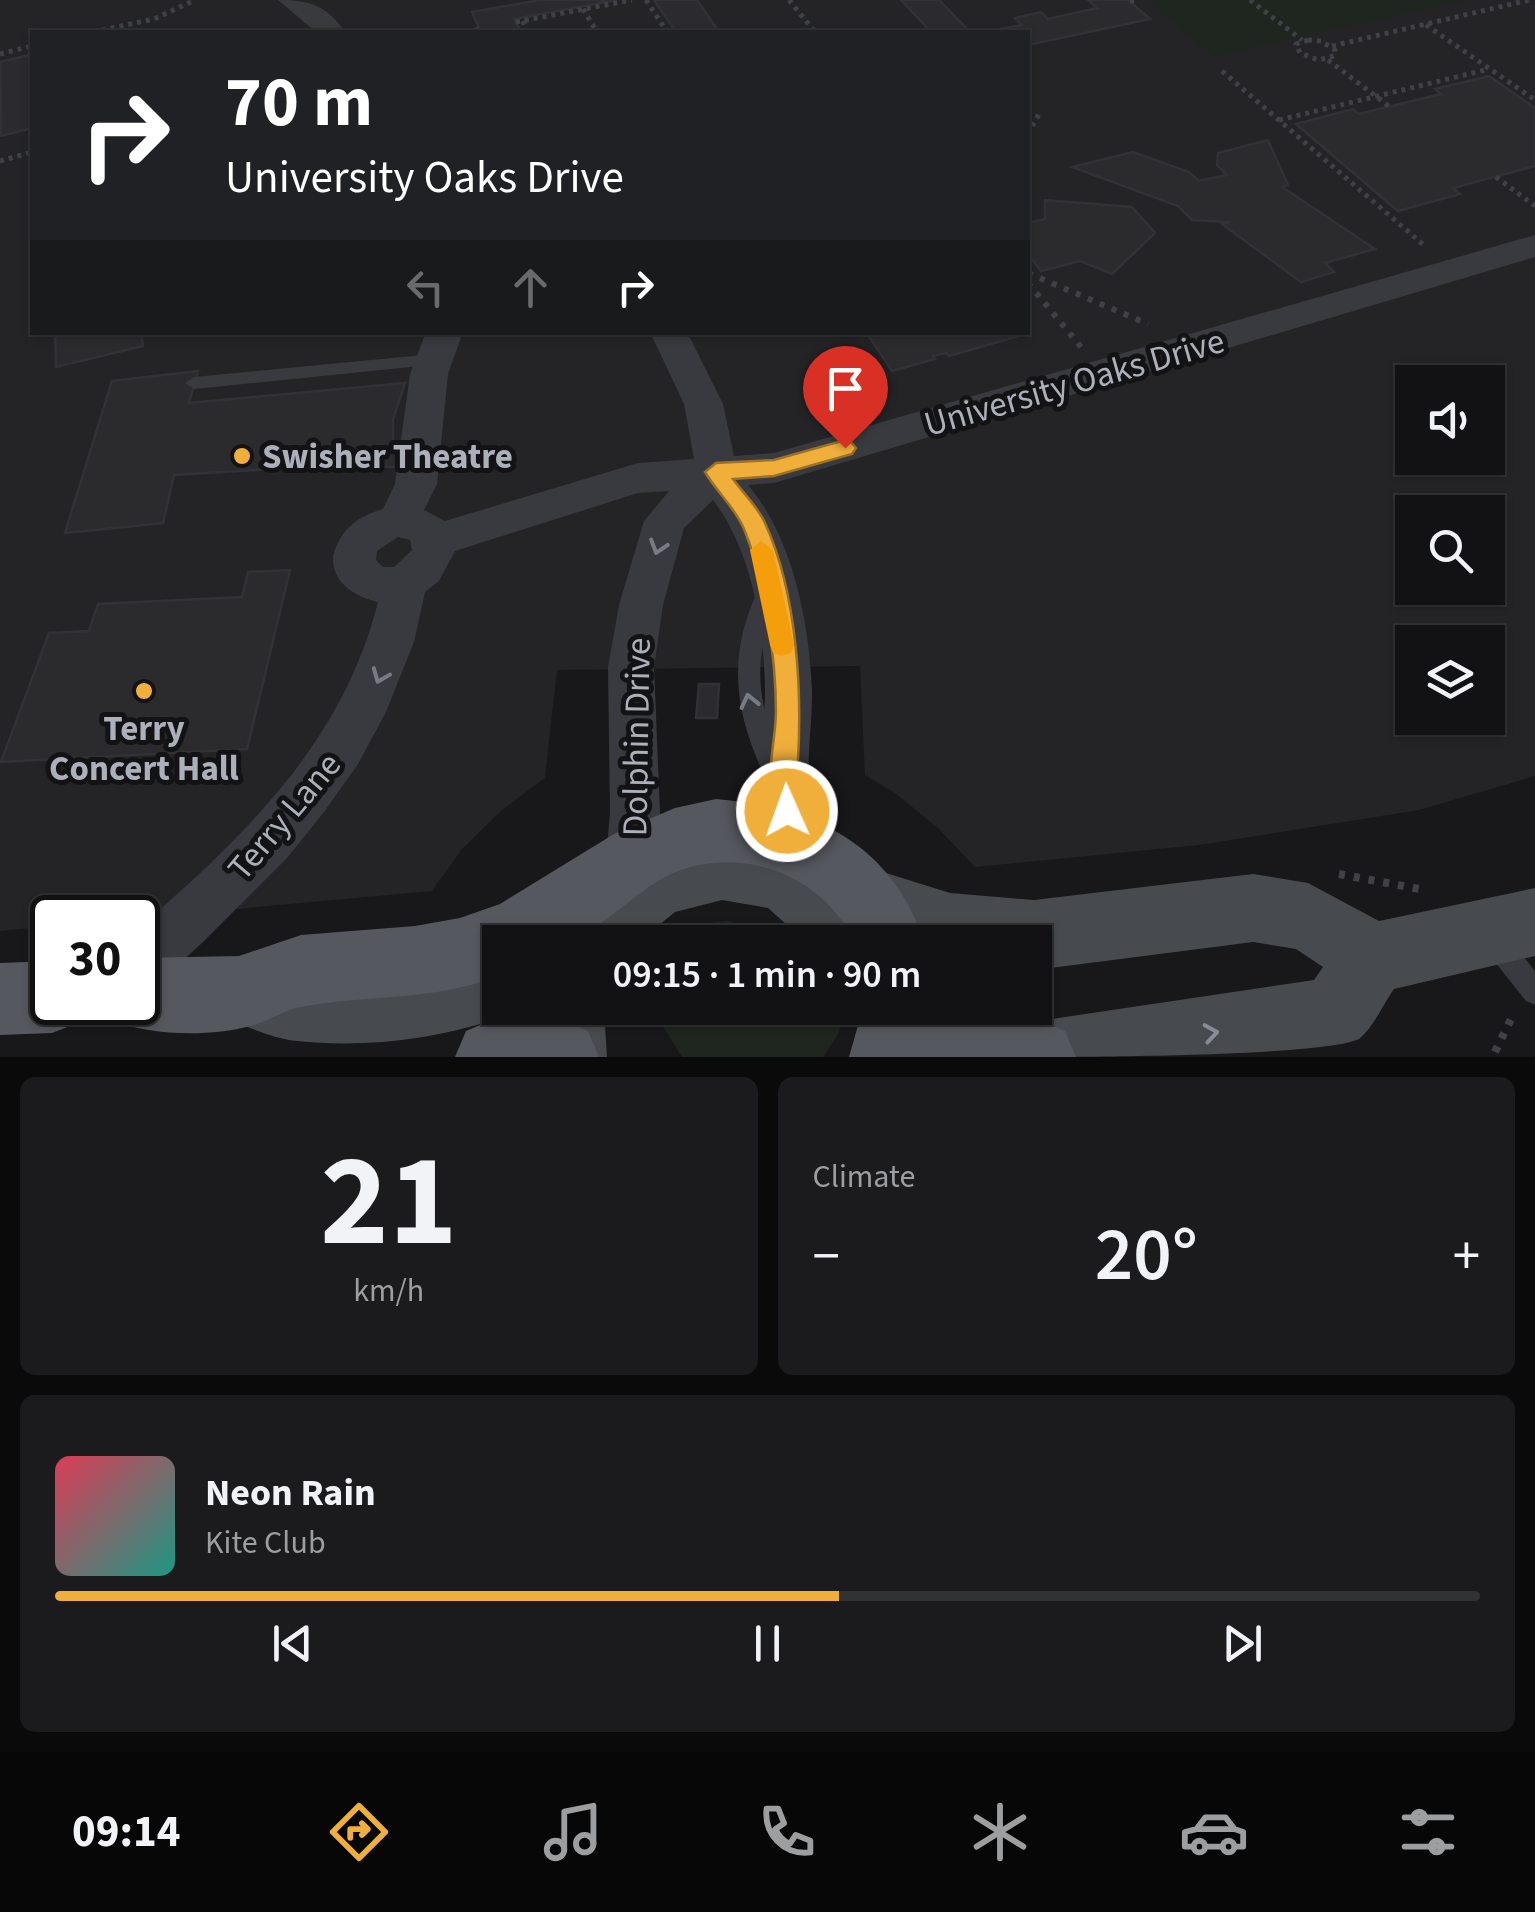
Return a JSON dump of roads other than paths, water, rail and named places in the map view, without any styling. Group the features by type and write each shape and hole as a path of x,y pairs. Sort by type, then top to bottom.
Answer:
{"main road":[{"path":"607,915 675,838 722,831 769,836 812,854 850,879 867,925"},
{"path":"249,991 296,972 416,961 482,948 550,917 607,915 658,883 688,872 719,868 750,870 780,879 831,917 856,925"},
{"path":"1052,933 1253,908 1315,894"},
{"path":"1315,894 1374,958"},
{"path":"1052,968 1268,938 1315,894"},
{"path":"932,1057 994,1045 1014,1046 1042,1057 1334,1013 1374,958 1487,916"},
{"path":"899,925 921,922 937,925"},
{"path":"160,993 249,991 295,1005 388,1004 455,997 482,989"},
{"path":"0,999 30,998"},
{"path":"569,1025 570,1057"},
{"path":"886,1057 894,1025"},
{"path":"492,1057 562,1057"}],"street":[{"path":"292,0 317,16 328,30"},
{"name":"University Oaks Drive","path":"417,531 638,478 774,468 1535,246"},
{"path":"670,335 693,378 712,430 716,472 754,524 771,584 786,669 788,715 782,793 793,827 812,854"},
{"path":"417,531 416,484 439,346"},
{"name":"Dolphin Drive","path":"607,915 640,604 666,521 716,472"},
{"path":"373,529 417,531 436,550 426,568 405,582 380,584 359,574 354,566 354,556 373,529"},
{"name":"Terry Lane","path":"160,945 235,876 322,780 380,681 398,626 405,582"}],"lane":[{"path":"194,383 439,346"},
{"path":"1487,916 1535,992"}],"place":[{"name":"Swisher Theatre","path":"242,456"},
{"name":"Terry Concert Hall","path":"144,691"}]}
